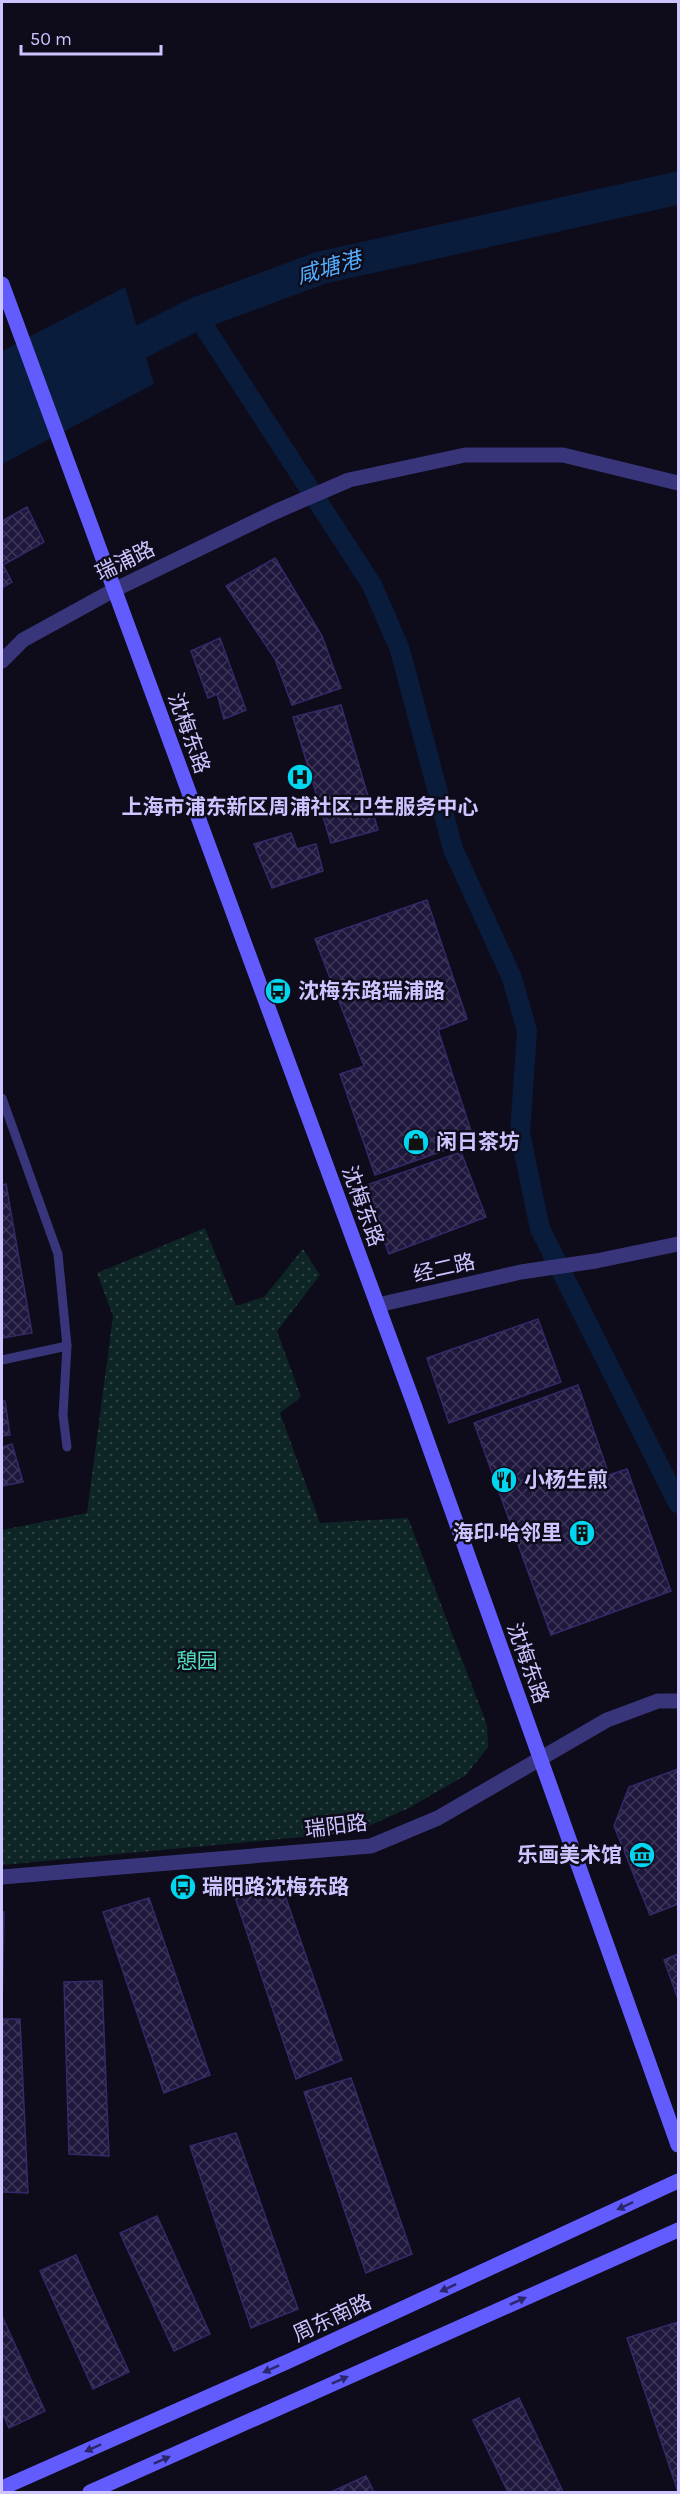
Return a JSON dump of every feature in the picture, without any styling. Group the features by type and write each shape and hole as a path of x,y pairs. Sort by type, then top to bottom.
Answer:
{"street":[{"name":"沈梅东路","path":"2,284 378,1305 678,2145"},
{"name":"瑞浦路","path":"2,661 23,640 114,590 275,512 349,480 465,455 563,455 678,483"},
{"name":"经二路","path":"378,1305 521,1272 596,1261 678,1244"},
{"name":"瑞阳路","path":"2,1877 371,1846 438,1818 607,1720 658,1701 678,1701"},
{"name":"周东南路","path":"2,2488 289,2361 678,2181"},
{"path":"90,2493 678,2230"}],"lane":[{"path":"2,1098 58,1254 67,1346 63,1415 67,1447"},
{"path":"2,1360 67,1346"}],"green space":[{"name":"憩园","path":"205,1228 236,1306 264,1297 303,1249 320,1275 277,1331 301,1397 280,1413 320,1523 408,1518 487,1725 488,1747 466,1775 409,1808 355,1832 2,1865 2,1530 87,1513 113,1316 97,1273"}],"water":[{"path":"125,287 154,384 2,464 2,351"}],"building":[{"path":"27,507 44,542 3,565 12,582 2,588 2,521"},
{"path":"275,558 322,636 341,688 292,705 275,659 226,586"},
{"path":"220,638 246,710 224,719 217,694 208,698 191,651"},
{"path":"341,705 378,830 331,843 293,717"},
{"path":"291,833 297,849 316,844 323,871 272,888 254,844"},
{"path":"427,900 467,1019 438,1030 474,1140 375,1175 340,1074 364,1066 315,939"},
{"path":"461,1152 486,1217 389,1254 364,1186"},
{"path":"6,1184 32,1333 2,1338 2,1185"},
{"path":"538,1319 561,1382 449,1423 427,1358"},
{"name":"海印·哈邻里","path":"578,1385 609,1475 627,1469 671,1591 551,1635 474,1423"},
{"path":"2,1401 5,1401 10,1435 2,1436"},
{"path":"12,1444 23,1482 2,1486 2,1447"},
{"path":"678,1769 678,1904 650,1915 614,1826 629,1787"},
{"path":"281,1884 342,2060 296,2079 235,1897"},
{"path":"149,1898 210,2075 164,2093 103,1912"},
{"path":"2,1912 4,1912 2,2008"},
{"path":"678,1954 678,1999 664,1960"},
{"path":"102,1981 109,2156 69,2154 64,1982"},
{"path":"2,2019 20,2019 28,2193 2,2192"},
{"path":"351,2078 412,2254 366,2273 304,2092"},
{"path":"236,2133 298,2309 251,2328 190,2146"},
{"path":"157,2216 210,2334 174,2351 120,2233"},
{"path":"76,2255 129,2372 93,2389 40,2271"},
{"path":"2,2316 45,2411 9,2428 2,2412"},
{"path":"678,2322 678,2492 627,2338"},
{"path":"519,2398 563,2492 508,2492 473,2420"},
{"path":"366,2476 374,2492 331,2492"}],"waterway":[{"name":"咸塘港","path":"102,361 196,314 320,268 678,188"},
{"path":"196,314 372,585 400,650 453,849 512,978 527,1031 520,1133 540,1229 678,1503"}],"place":[{"name":"上海市浦东新区周浦社区卫生服务中心","path":"300,777"},
{"name":"沈梅东路瑞浦路","path":"278,991"},
{"name":"闲日茶坊","path":"416,1142"},
{"name":"小杨生煎","path":"504,1480"},
{"name":"海印·哈邻里","path":"582,1533"},
{"name":"乐画美术馆","path":"642,1855"},
{"name":"瑞阳路沈梅东路","path":"183,1887"}]}
